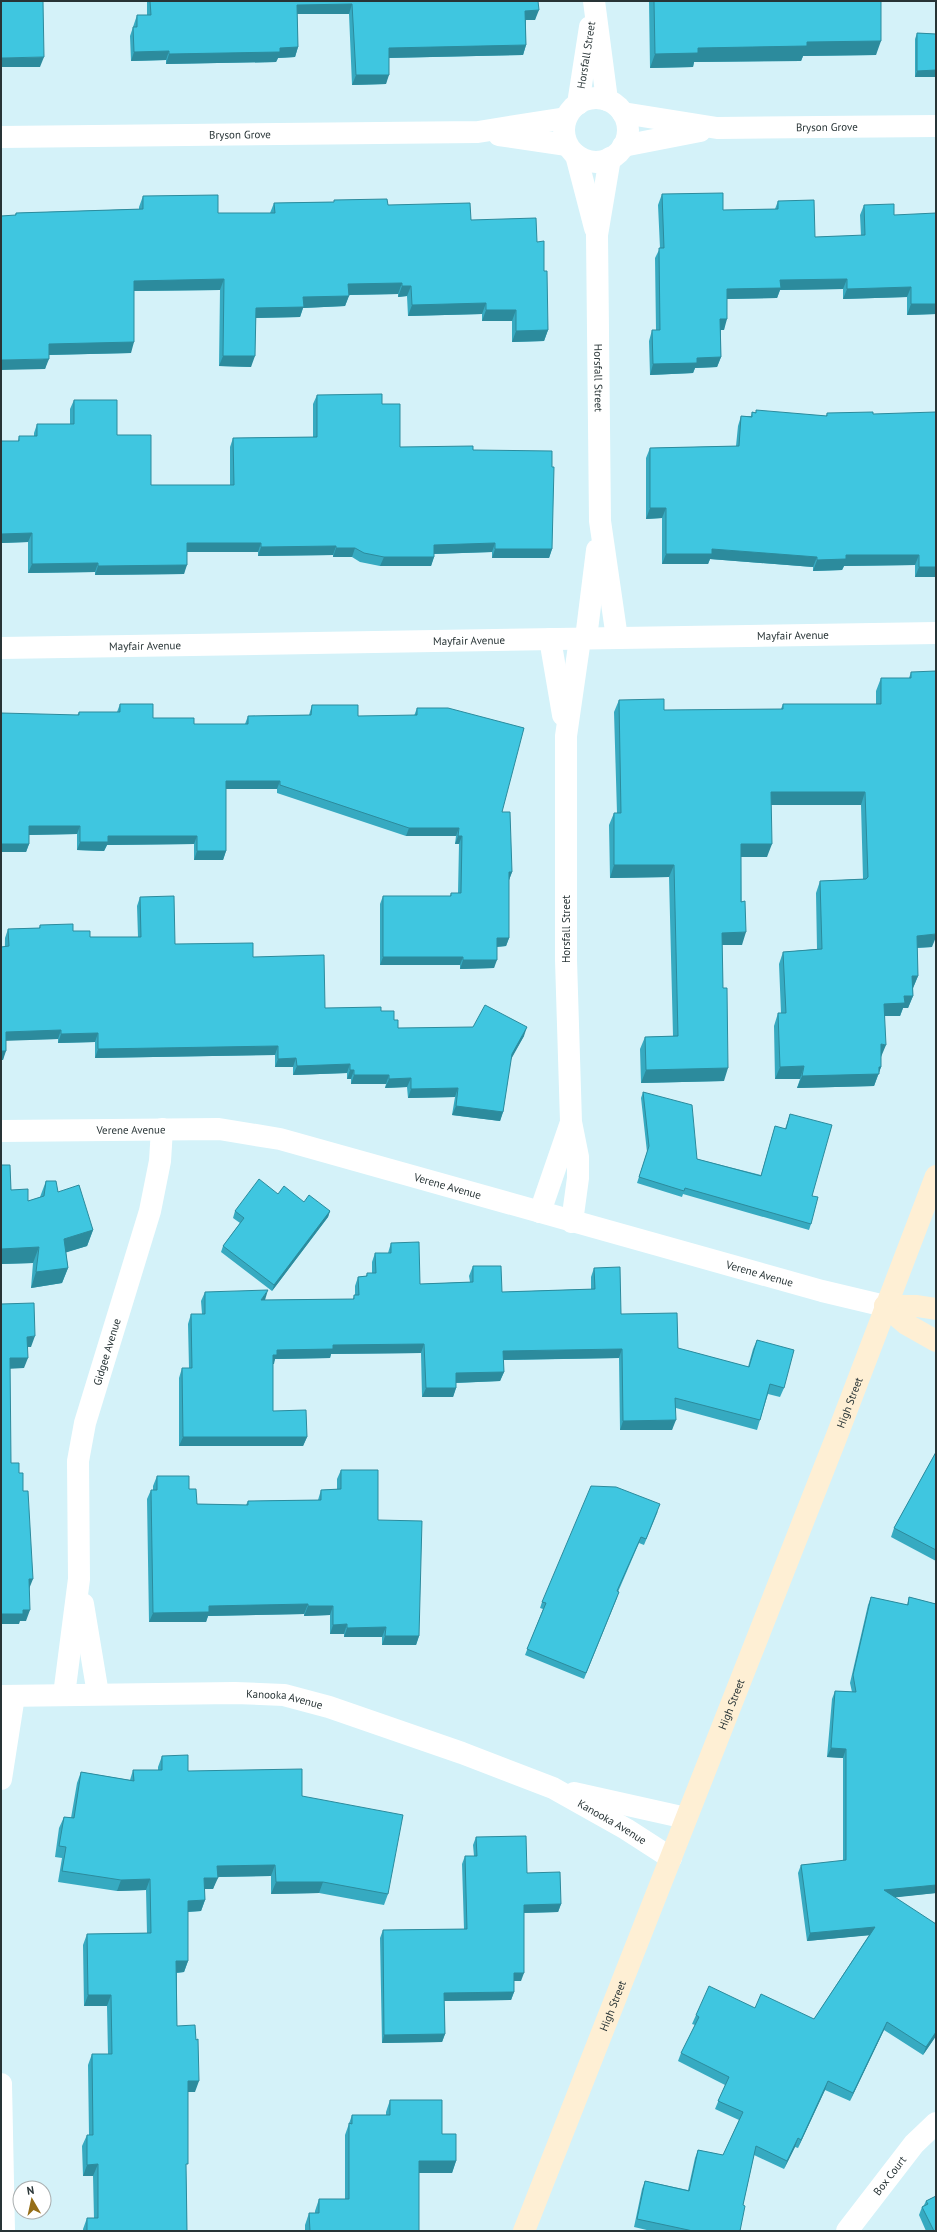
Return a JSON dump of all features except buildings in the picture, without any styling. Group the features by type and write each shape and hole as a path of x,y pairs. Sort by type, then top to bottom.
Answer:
{"main road":[{"name":"High Street","path":"524,2231 671,1858 936,1176"},
{"path":"885,1306 918,1306 936,1309"},
{"path":"885,1306 906,1324 936,1341"}],"street":[{"name":"Horsfall Street","path":"594,4 615,107"},
{"name":"Horsfall Street","path":"572,111 594,4"},
{"path":"587,100 615,107 628,129 617,152 601,161 591,161 572,150 564,127 572,111 587,100"},
{"name":"Bryson Grove","path":"615,107 717,128 936,126"},
{"name":"Bryson Grove","path":"478,132 572,111"},
{"name":"Bryson Grove","path":"617,152 717,128"},
{"name":"Bryson Grove","path":"1,137 478,132 572,150"},
{"name":"Horsfall Street","path":"572,150 597,235"},
{"name":"Horsfall Street","path":"617,152 597,235 600,521 617,638"},
{"name":"Horsfall Street","path":"566,736 583,638 600,521"},
{"name":"Mayfair Avenue","path":"1,648 936,633"},
{"name":"Horsfall Street","path":"550,639 566,736 566,960 571,1122 578,1157 578,1178 572,1222"},
{"name":"Horsfall Street","path":"540,1212 571,1122"},
{"name":"Verene Avenue","path":"1,1131 219,1128 280,1139 836,1295 885,1306"},
{"name":"Gidgee Avenue","path":"64,1695 79,1579 78,1462 81,1444 85,1423 150,1211 160,1161 162,1129"},
{"name":"Gidgee Avenue","path":"79,1579 98,1694"},
{"name":"Kanooka Avenue","path":"8,1696 242,1693 284,1695 344,1712 462,1753 553,1788 626,1829 671,1858"},
{"path":"1,1779 8,1696"},
{"name":"Kanooka Avenue","path":"553,1788 686,1818"},
{"path":"1,2084 1,2157 4,2231"},
{"name":"Box Court","path":"847,2231 914,2144 936,2123"}]}
